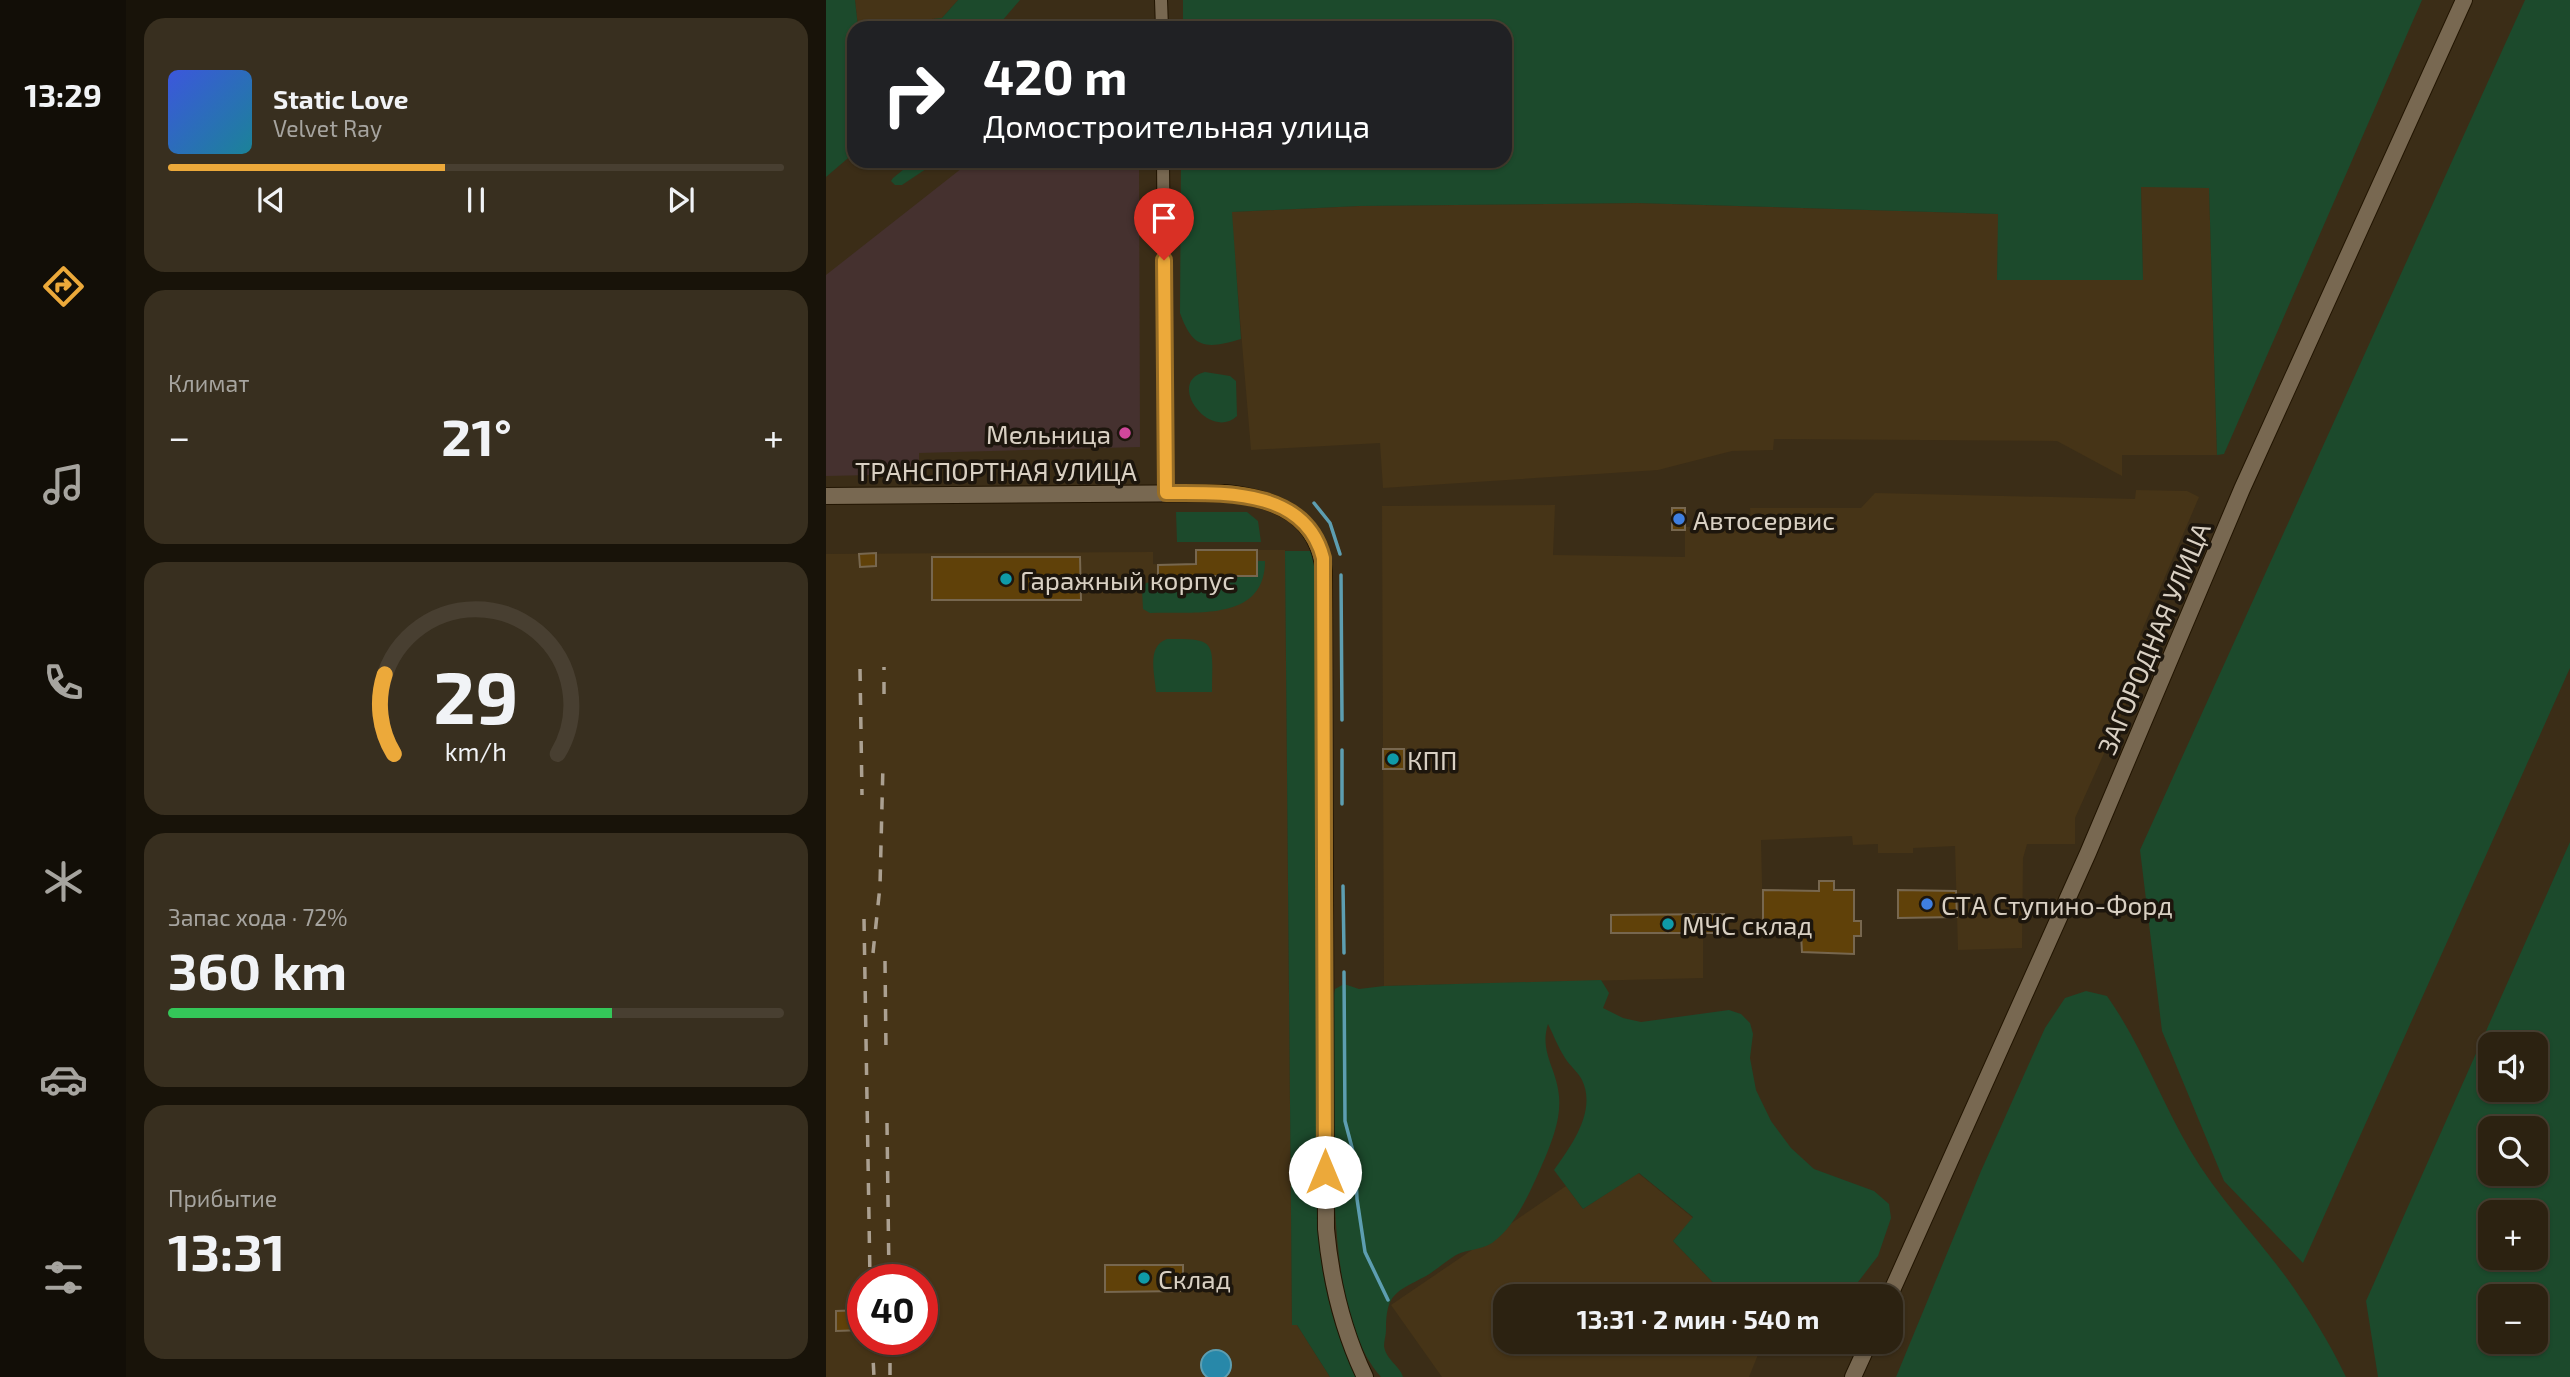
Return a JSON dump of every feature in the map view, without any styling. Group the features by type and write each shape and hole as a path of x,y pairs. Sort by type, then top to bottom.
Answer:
{"street":[{"path":"1161,0 1162,21"},
{"name":"ЗАГОРОДНАЯ УЛИЦА","path":"1895,1284 2088,853 2242,489 2464,0"},
{"path":"1163,168 1166,493"},
{"name":"ТРАНСПОРТНАЯ УЛИЦА","path":"826,496 1226,493 1245,495 1276,504 1307,525 1320,546 1323,558 1326,1229 1337,1302 1365,1377"},
{"path":"1853,1377 1864,1354"}],"shaded area":[{"path":"855,0 958,0 942,18 857,21"},
{"path":"962,168 1139,168 1140,447 919,453 919,474 826,476 826,275"},
{"path":"2141,187 2209,187 2217,455 2122,455 2122,476 2057,441 1774,439 1773,450 1732,451 1658,470 1383,488 1380,443 1251,450 1231,212 1359,206 1637,203 1999,214 1997,280 2143,280"},
{"path":"2136,490 2187,491 2199,497 2140,635 2154,642 2075,818 2075,844 2027,844 2023,858 2022,948 1958,950 1955,846 1913,848 1913,853 1878,853 1878,844 1853,845 1852,836 1761,840 1763,927 1703,933 1703,978 1384,986 1382,506 1555,505 1553,555 1685,557 1685,527 1751,526 1750,508 1861,508 1875,493 2135,499"},
{"path":"1196,550 1285,550 1292,1324 1297,1325 1330,1377 826,1377 826,554 1153,552 1153,564 1196,564"},
{"path":"1638,1173 1693,1218 1673,1241 1714,1284 1493,1284 1493,1354 1758,1354 1749,1377 1442,1377 1391,1305 1566,1186 1583,1209"}],"green space":[{"path":"826,0 855,0 857,21 847,21 847,159 826,177"},
{"path":"958,0 1020,0 1002,21 914,21 942,18"},
{"path":"1183,0 2422,0 2224,454 2217,455 2209,188 2141,187 2143,280 1997,280 1998,214 1637,203 1359,206 1232,212 1241,339 1203,344 1190,334 1180,313 1181,168 1512,168 1512,21 1183,21"},
{"path":"2525,0 2570,0 2570,668 2303,1263 2224,1181 2162,1031 2140,850"},
{"path":"905,168 928,168 902,185 895,185 891,181"},
{"path":"1205,372 1230,376 1236,381 1237,416 1226,422 1215,421 1204,416 1196,407 1190,397 1189,386 1194,378"},
{"path":"1176,512 1247,512 1258,521 1261,542 1177,542"},
{"path":"1285,551 1315,551 1318,569 1318,1231 1330,1306 1356,1377 1330,1377 1297,1325 1292,1325"},
{"path":"1265,561 1262,581 1253,595 1240,604 1224,610 1205,612 1150,613 1143,609 1142,589 1146,583 1158,581 1158,587 1196,587 1196,576"},
{"path":"1167,639 1196,640 1209,647 1212,692 1156,692 1154,654 1160,643"},
{"path":"2570,842 2570,1377 2378,1377 2366,1301 2478,1049 2478,1102 2548,1102 2548,1032 2486,1032"},
{"path":"1601,980 1609,993 1603,1008 1623,1018 1641,1022 1729,1010 1741,1014 1750,1023 1753,1034 1750,1058 1756,1090 1771,1121 1791,1148 1814,1169 1874,1191 1889,1204 1891,1218 1878,1256 1857,1284 1714,1284 1673,1241 1693,1217 1639,1173 1583,1209 1554,1170 1580,1128 1586,1092 1582,1080 1565,1058 1548,1024 1547,1052 1558,1086 1559,1112 1551,1143 1530,1192 1517,1216 1492,1243 1456,1255 1395,1295 1388,1308 1384,1346 1387,1355 1403,1377 1381,1377 1363,1350 1350,1316 1342,1277 1334,1193 1332,1023 1335,989 1344,984 1359,989"},
{"path":"2086,991 2107,996 2130,1033 2179,1131 2201,1167 2311,1313 2346,1377 1896,1377 1981,1171 2045,1028 2065,998"}],"water":[{"path":"1210,1351 1222,1351 1230,1359 1230,1371 1223,1378 1209,1378 1202,1371 1202,1359"}],"building":[{"name":"Автосервис","path":"1672,508 1685,508 1685,530 1672,530"},
{"path":"1196,550 1257,550 1257,576 1196,576 1196,587 1158,587 1158,565 1196,564"},
{"path":"876,553 876,566 860,567 859,554"},
{"name":"Гаражный корпус","path":"932,557 1080,557 1081,600 932,600"},
{"name":"КПП","path":"1383,749 1404,749 1404,769 1383,769"},
{"path":"1819,881 1834,881 1834,890 1854,890 1854,921 1861,921 1861,936 1854,936 1854,954 1802,952 1801,934 1779,934 1779,927 1763,927 1763,890 1819,891"},
{"name":"СТА Ступино-Форд","path":"1898,890 1956,891 1957,917 1898,918"},
{"name":"МЧС склад","path":"1724,914 1724,933 1611,933 1611,915"},
{"name":"Склад","path":"1105,1265 1183,1265 1183,1291 1105,1292"},
{"path":"836,1311 847,1311 847,1331 836,1331"}],"waterway":[{"path":"1314,503 1330,523 1340,554"},
{"path":"1341,575 1342,720"},
{"path":"1342,750 1342,804"},
{"path":"1343,886 1344,953"},
{"path":"1344,972 1345,1121 1355,1159 1357,1199 1365,1252 1388,1300"}],"railway":[{"path":"884,667 884,694"},
{"path":"860,669 862,795"},
{"path":"873,953 880,886 883,764"},
{"path":"864,919 870,1264"},
{"path":"885,961 886,1050"},
{"path":"887,1123 889,1264"},
{"path":"873,1355 874,1377"},
{"path":"890,1355 890,1377"}],"place":[{"name":"Мельница","path":"1125,433"},
{"name":"Автосервис","path":"1679,519"},
{"name":"Гаражный корпус","path":"1006,579"},
{"name":"КПП","path":"1393,759"},
{"name":"СТА Ступино-Форд","path":"1927,904"},
{"name":"МЧС склад","path":"1668,924"},
{"name":"Склад","path":"1144,1278"}],"route":[{"path":"1164,260 1166,493 1226,493 1245,495 1276,504 1307,525 1320,546 1323,558 1325,1172"}]}
